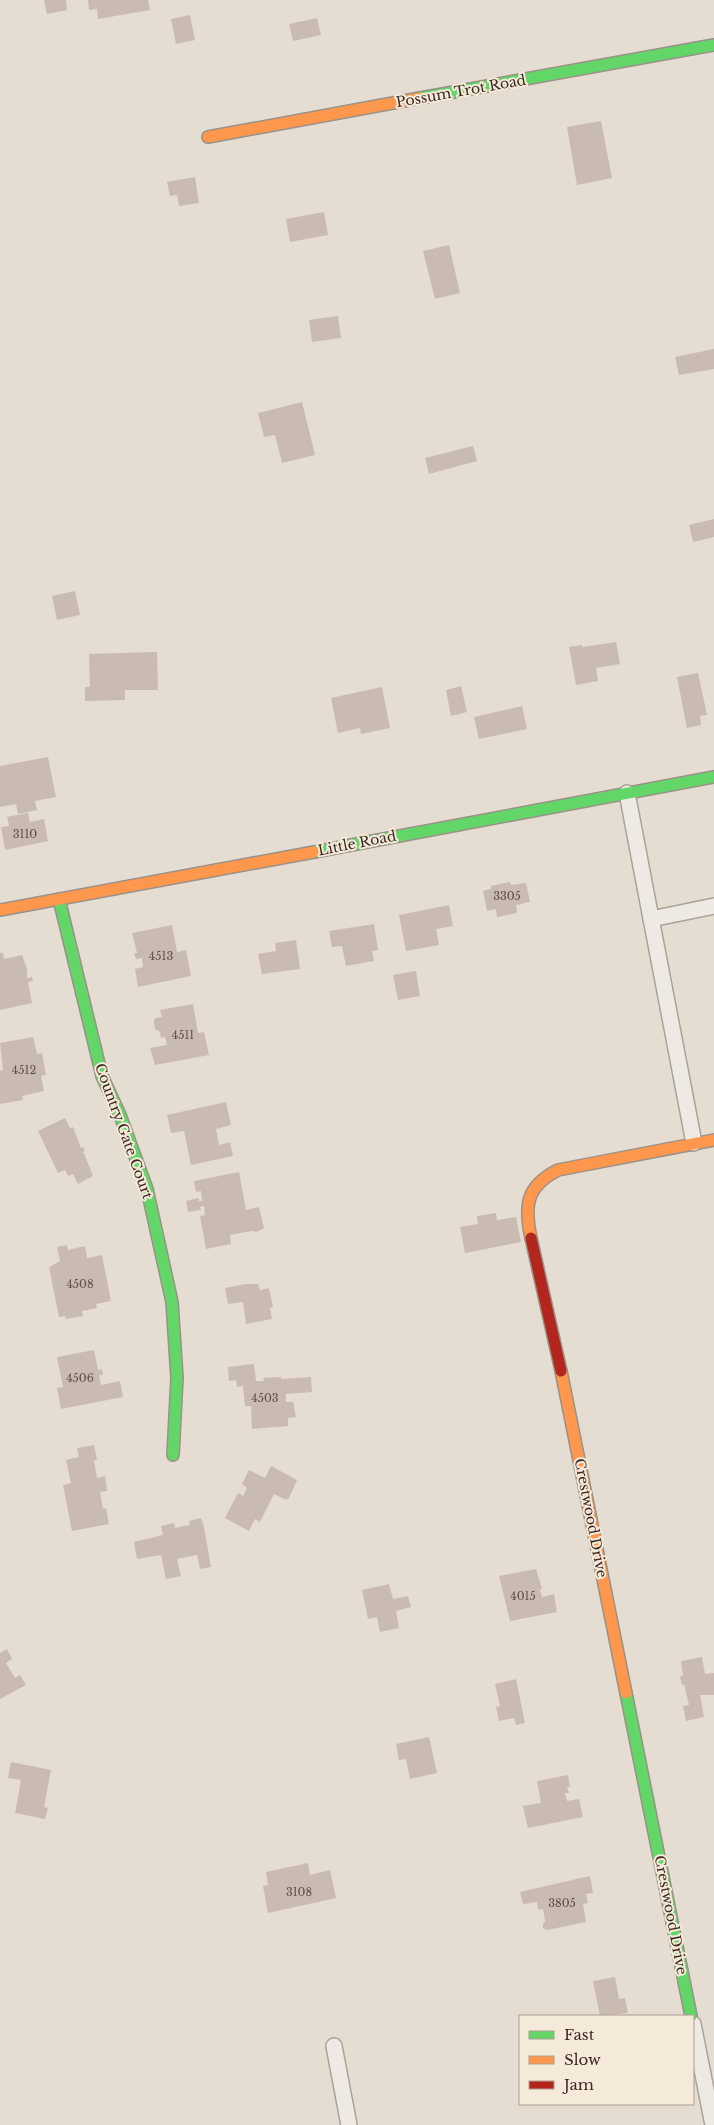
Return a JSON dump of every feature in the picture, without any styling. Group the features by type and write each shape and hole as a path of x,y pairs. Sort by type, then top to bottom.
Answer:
{"street":[{"name":"Possum Trot Road","path":"208,137 714,45"},
{"name":"Little Road","path":"0,910 714,777"},
{"path":"627,793 694,1143"},
{"name":"Country Gate Court","path":"59,899 102,1076 120,1115 147,1189 172,1302 177,1378 173,1455"},
{"path":"651,918 714,906"},
{"name":"Crestwood Drive","path":"691,2015 573,1428 527,1218 529,1196 540,1178 558,1170 714,1140"},
{"path":"694,2029 713,2125"},
{"path":"334,2046 349,2125"}],"building":[{"path":"44,0 66,0 67,10 47,14"},
{"path":"88,0 148,0 150,10 98,19 97,9 89,10"},
{"path":"190,15 195,40 176,44 171,19"},
{"path":"317,18 321,35 293,41 289,24"},
{"path":"601,121 612,178 577,185 567,127"},
{"path":"195,177 199,203 179,206 177,195 170,196 167,182"},
{"path":"324,212 328,235 290,242 286,219"},
{"path":"449,245 460,293 435,299 423,251"},
{"path":"338,316 341,338 312,342 309,320"},
{"path":"714,349 714,369 679,375 675,357"},
{"path":"302,402 315,455 282,463 275,435 264,437 258,413"},
{"path":"473,446 477,461 429,474 425,458"},
{"path":"714,519 714,537 693,542 689,525"},
{"path":"75,591 80,615 57,620 52,596"},
{"path":"616,642 620,664 596,668 598,681 576,685 569,647"},
{"path":"157,652 158,690 125,690 125,700 85,701 85,687 90,687 89,654"},
{"path":"698,673 707,715 700,716 701,725 687,728 677,677"},
{"path":"461,686 467,712 451,716 446,690"},
{"path":"382,687 390,728 361,734 360,728 338,733 331,698"},
{"path":"522,706 527,729 479,739 474,717"},
{"path":"48,757 56,797 35,801 37,810 18,814 16,804 0,807 0,766"},
{"path":"28,813 30,822 44,819 48,841 5,850 1,827 9,826 7,817"},
{"path":"510,882 511,885 526,883 530,902 516,905 517,913 497,917 496,909 487,911 483,891 491,889 491,886"},
{"path":"449,905 453,926 436,929 439,945 406,951 399,915"},
{"path":"374,924 378,950 372,951 374,961 346,966 342,946 332,947 329,931"},
{"path":"172,925 177,952 186,950 191,976 138,987 135,969 143,967 142,958 136,959 134,953 137,953 132,933"},
{"path":"296,940 300,969 262,974 258,954 276,951 275,943"},
{"path":"0,953 3,953 4,959 22,955 27,969 27,978 32,977 33,981 28,982 32,1003 0,1010"},
{"path":"416,971 420,996 398,1000 393,975"},
{"path":"193,1004 198,1033 204,1032 209,1055 155,1065 150,1048 167,1045 165,1037 161,1038 160,1032 155,1029 155,1018 162,1017 160,1010"},
{"path":"33,1037 37,1054 42,1053 46,1075 41,1076 44,1091 22,1096 23,1100 0,1104 0,1071 3,1070 0,1043"},
{"path":"226,1102 231,1125 216,1129 219,1145 230,1142 233,1156 191,1165 184,1131 171,1133 167,1115"},
{"path":"65,1118 70,1128 73,1127 81,1148 83,1147 85,1151 82,1152 93,1176 78,1184 73,1174 68,1176 65,1170 58,1173 38,1131"},
{"path":"239,1172 246,1210 259,1207 264,1228 257,1232 251,1231 230,1235 231,1244 206,1249 200,1216 205,1215 204,1206 200,1207 201,1210 188,1212 186,1201 198,1198 199,1201 202,1201 201,1191 196,1192 194,1181"},
{"path":"496,1213 497,1220 516,1217 521,1242 465,1253 460,1227 478,1224 477,1216"},
{"path":"67,1245 68,1250 85,1246 87,1258 102,1255 111,1301 96,1304 97,1308 82,1311 83,1316 66,1319 65,1316 59,1317 49,1267 60,1261 57,1247"},
{"path":"245,1284 258,1284 260,1290 269,1288 273,1307 270,1308 272,1319 246,1324 243,1302 228,1304 225,1288"},
{"path":"94,1350 98,1370 102,1369 103,1375 99,1375 101,1385 120,1381 123,1397 61,1409 57,1388 63,1387 57,1357"},
{"path":"254,1364 256,1381 264,1381 263,1378 311,1377 312,1392 286,1394 286,1402 293,1402 296,1417 288,1418 288,1426 252,1429 251,1406 245,1406 243,1386 237,1387 236,1380 229,1381 228,1367"},
{"path":"94,1445 97,1460 94,1461 97,1478 105,1476 107,1491 100,1492 103,1509 106,1508 109,1524 72,1531 63,1485 71,1483 66,1460 79,1457 77,1448"},
{"path":"271,1466 297,1480 289,1498 286,1500 274,1494 260,1522 255,1519 249,1531 225,1518 238,1493 243,1496 247,1488 242,1484 249,1470 265,1478"},
{"path":"201,1518 211,1567 200,1569 197,1555 177,1559 181,1576 166,1579 161,1555 137,1559 134,1542 163,1535 161,1526 174,1523 175,1528 190,1525 189,1521"},
{"path":"536,1569 542,1589 540,1589 542,1597 554,1594 557,1612 510,1621 499,1576"},
{"path":"389,1584 393,1599 408,1596 411,1607 396,1611 399,1628 380,1632 377,1617 368,1619 362,1590"},
{"path":"7,1649 12,1659 6,1663 15,1678 20,1675 26,1685 0,1699 0,1653"},
{"path":"702,1657 705,1674 714,1673 714,1695 700,1695 704,1717 686,1721 683,1706 689,1705 680,1676 683,1676 681,1661"},
{"path":"516,1679 525,1723 516,1725 514,1718 499,1721 496,1707 500,1706 495,1684"},
{"path":"429,1737 437,1773 410,1779 406,1759 399,1760 396,1744"},
{"path":"11,1762 51,1770 44,1807 48,1808 45,1819 15,1813 21,1780 8,1778"},
{"path":"568,1775 570,1787 567,1787 569,1793 565,1793 567,1801 579,1799 583,1817 528,1828 523,1806 541,1803 537,1781"},
{"path":"308,1863 310,1875 330,1870 336,1898 268,1913 263,1886 268,1885 266,1872"},
{"path":"590,1876 593,1893 586,1894 588,1903 583,1904 586,1922 547,1930 543,1928 545,1921 543,1909 538,1910 537,1902 523,1904 520,1892"},
{"path":"615,1977 619,1999 625,1998 628,2013 600,2015 593,1981"}],"traffic: fast":[{"path":"420,98 714,45"},
{"path":"314,852 714,777"},
{"path":"59,899 102,1076 120,1115 147,1189 172,1302 177,1378 173,1455"},
{"path":"626,1693 691,2015"}],"traffic: slow":[{"path":"208,137 420,98"},
{"path":"0,910 314,852"},
{"path":"531,1238 528,1216 530,1198 539,1183 558,1170 714,1140"},
{"path":"561,1371 626,1693"}],"traffic: jam":[{"path":"531,1238 561,1371"}]}
